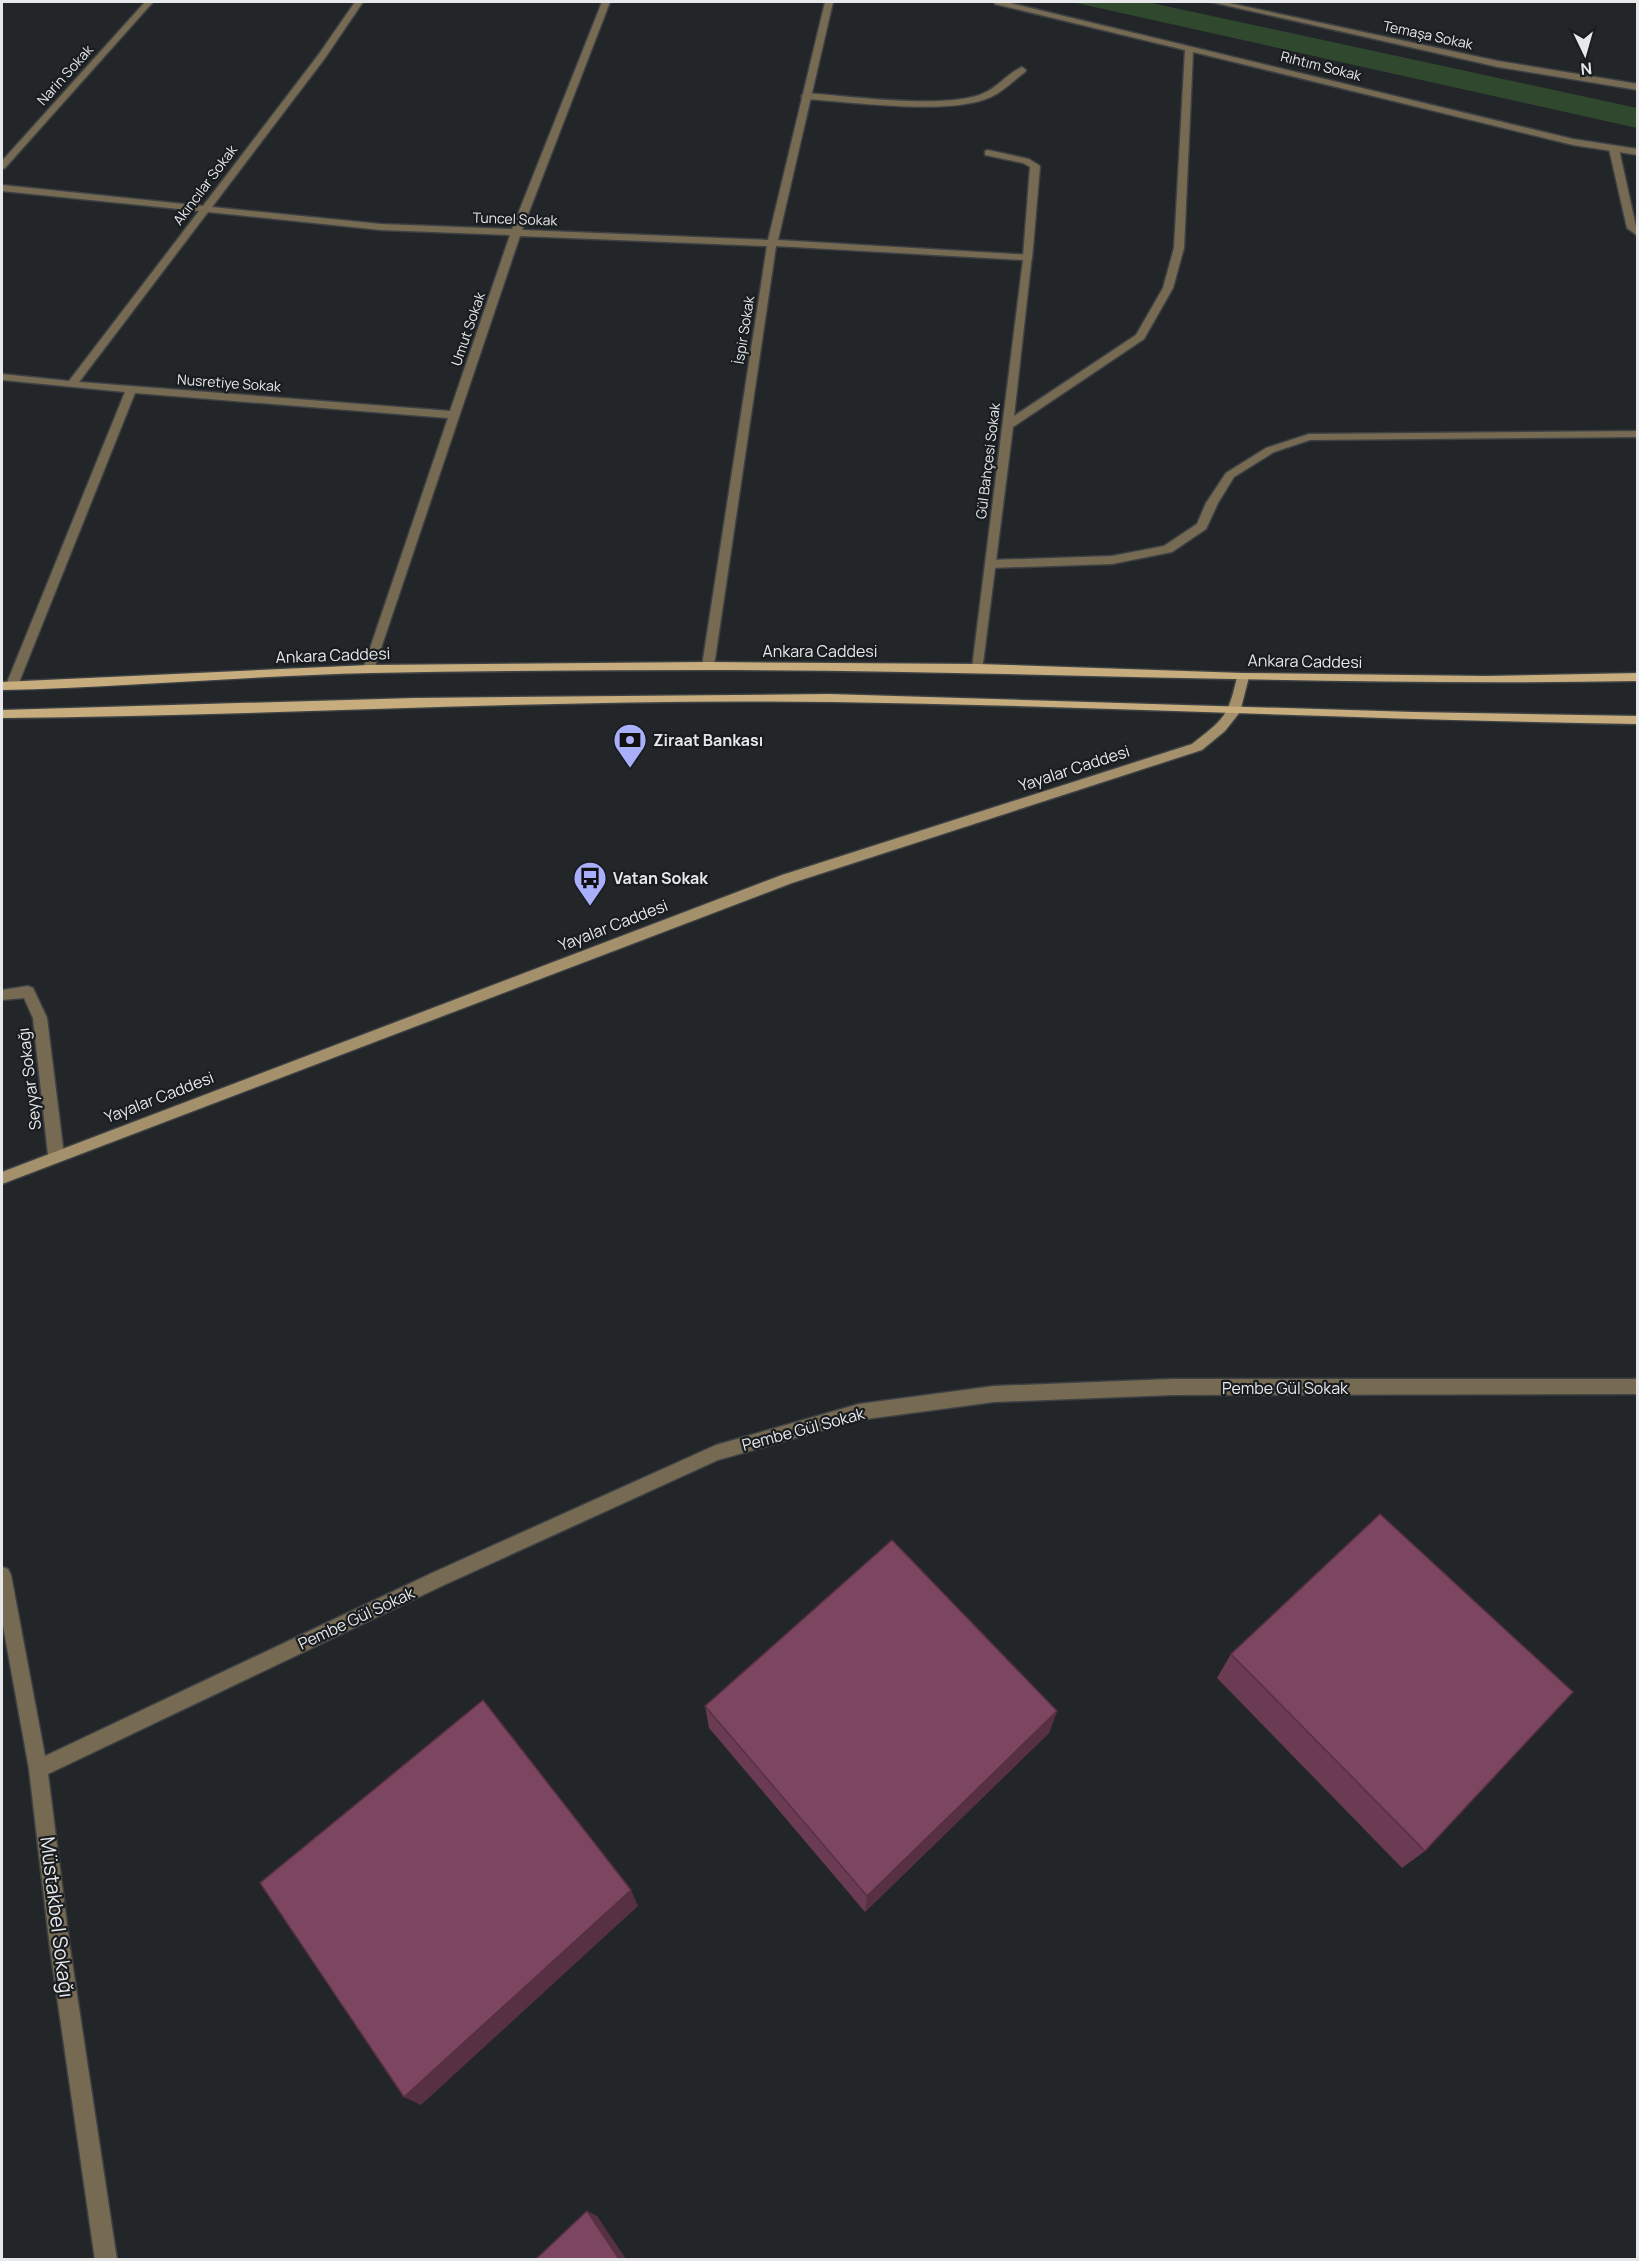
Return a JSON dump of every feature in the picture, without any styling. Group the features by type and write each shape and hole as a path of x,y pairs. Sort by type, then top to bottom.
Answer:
{"main road":[{"name":"Ankara Caddesi","path":"7,686 369,669 708,666 978,668 1243,677 1486,680 1638,677"},
{"path":"2,714 415,702 817,698 1413,716 1638,720"}],"street":[{"name":"Narin Sokak","path":"2,166 149,2"},
{"name":"Akıncılar Sokak","path":"71,385 322,56 358,2"},
{"name":"Umut Sokak","path":"369,669 516,233 606,2"},
{"name":"İspir Sokak","path":"708,666 772,243 830,2"},
{"name":"Rıhtım Sokak","path":"998,2 1573,142 1638,152"},
{"name":"Temaşa Sokak","path":"1215,2 1487,61 1638,87"},
{"path":"1008,425 1140,337 1168,288 1179,248 1189,48"},
{"path":"806,96 961,102 988,95 1022,70"},
{"path":"1614,149 1632,228 1638,233"},
{"name":"Gül Bahçesi Sokak","path":"978,668 1028,257 1035,166 1026,160 988,153"},
{"name":"Tuncel Sokak","path":"2,188 381,227 772,243 1028,257"},
{"name":"Nusretiye Sokak","path":"2,377 71,385 455,415"},
{"path":"7,686 131,390"},
{"path":"991,564 1112,560 1168,549 1202,526 1212,503 1230,475 1270,450 1309,437 1638,434"},
{"name":"Yayalar Caddesi","path":"2,1178 56,1155 787,879 1197,747 1221,728 1236,709 1243,677"},
{"name":"Seyyar Sokağı","path":"2,996 28,992 40,1018 56,1155"},
{"name":"Pembe Gül Sokak","path":"38,1769 438,1579 716,1453 859,1412 994,1394 1172,1387 1638,1386"},
{"name":"Müstakbel Sokağı","path":"2,1575 38,1769 60,1948 106,2259"}],"green space":[{"path":"1072,2 1147,2 1637,108 1637,128"}],"building":[{"path":"1380,1514 1573,1692 1425,1851 1231,1654"},
{"path":"892,1540 1057,1711 867,1896 705,1706"},
{"path":"483,1700 631,1890 404,2097 260,1883"},
{"path":"587,2211 619,2259 536,2259"}],"place":[{"name":"Ziraat Bankası","path":"630,769"},
{"name":"Vatan Sokak","path":"590,907"}]}
